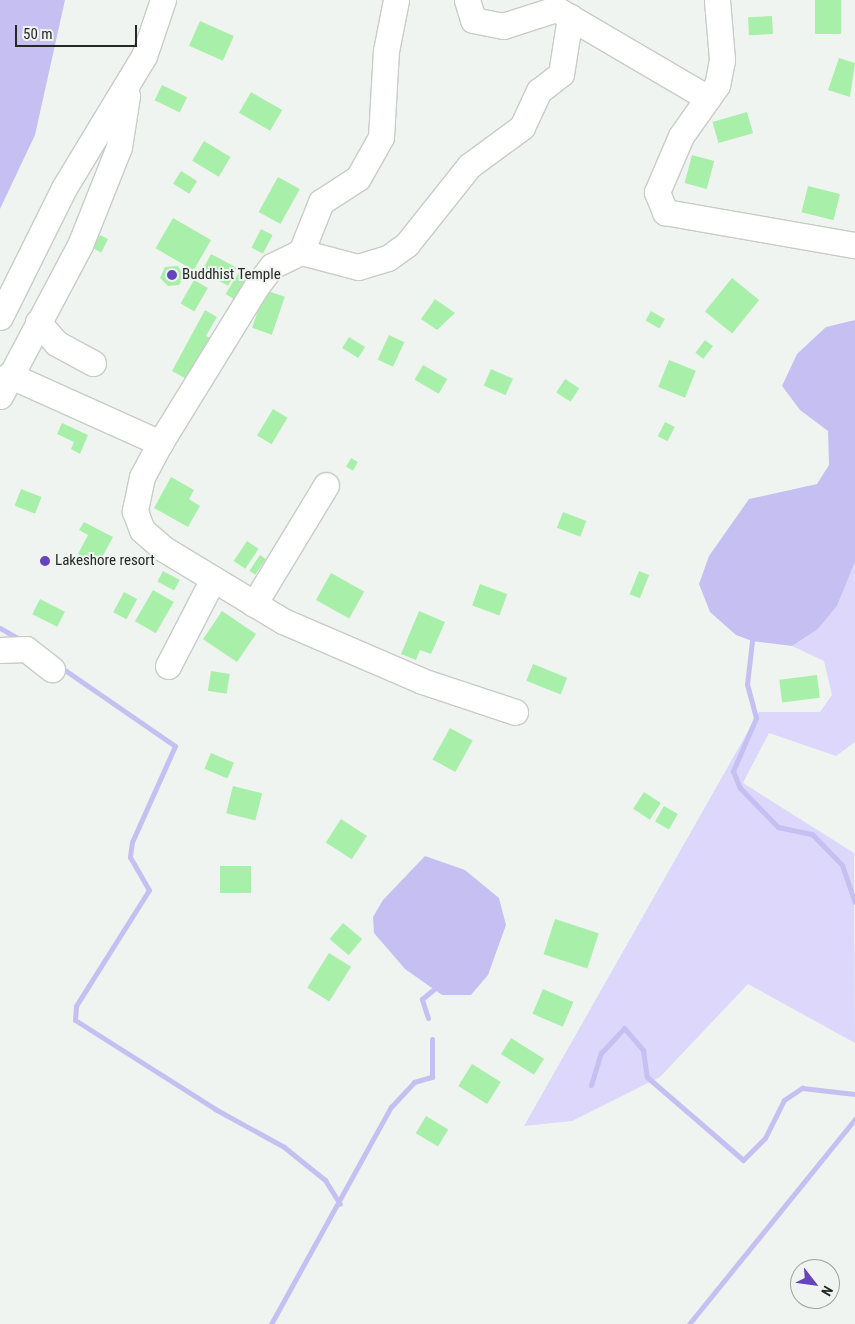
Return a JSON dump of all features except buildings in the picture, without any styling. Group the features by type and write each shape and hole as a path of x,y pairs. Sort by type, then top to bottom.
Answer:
{"street":[{"path":"0,317 64,188 129,84 144,56 162,0"},
{"path":"301,252 320,202 358,178 381,137 386,51 396,0"},
{"path":"466,0 473,20 503,26 556,9 708,98"},
{"path":"717,0 722,60 717,85 681,136 657,192 666,212 855,245"},
{"path":"515,712 422,681 283,622 164,549 142,530 135,511 142,477 160,443 256,287 272,266 301,252 358,267 388,258 407,244 469,166 522,127 539,90 562,74 570,17"},
{"path":"129,84 119,146 80,245 5,385 160,443"},
{"path":"38,322 56,343 93,363"},
{"path":"254,604 326,485"},
{"path":"168,666 214,579"},
{"path":"0,650 26,649 52,669"}],"shaded area":[{"path":"0,0 65,0 35,135 0,209"},
{"path":"855,320 855,562 837,606 818,629 792,646 752,641 736,635 710,612 699,584 709,556 749,499 817,484 829,465 828,431 800,410 782,386 797,354 826,327"},
{"path":"855,562 855,742 836,756 769,733 743,783 854,853 855,1043 748,984 660,1077 572,1121 524,1126 759,712 820,712 832,695 824,661 792,646 818,629 837,606"},
{"path":"425,856 465,870 499,898 506,925 488,975 471,995 442,995 405,969 374,933 373,917 383,900"}],"waterway":[{"path":"0,628 19,639"},
{"path":"752,641 747,684 756,718 733,771 740,788 778,827 812,834 842,865 855,902"},
{"path":"59,666 175,746 132,842 130,857 149,890 76,1006 75,1020 215,1109 284,1147 325,1180 340,1204"},
{"path":"428,1018 422,999 434,989"},
{"path":"591,1085 601,1053 624,1028 643,1050 647,1077 743,1160 765,1138 784,1100 802,1088 855,1094"},
{"path":"271,1324 391,1107 414,1082 432,1077 432,1039"},
{"path":"689,1324 855,1119"}],"place":[{"name":"Buddhist Temple","path":"172,275"},
{"name":"Lakeshore resort","path":"45,561"}]}
